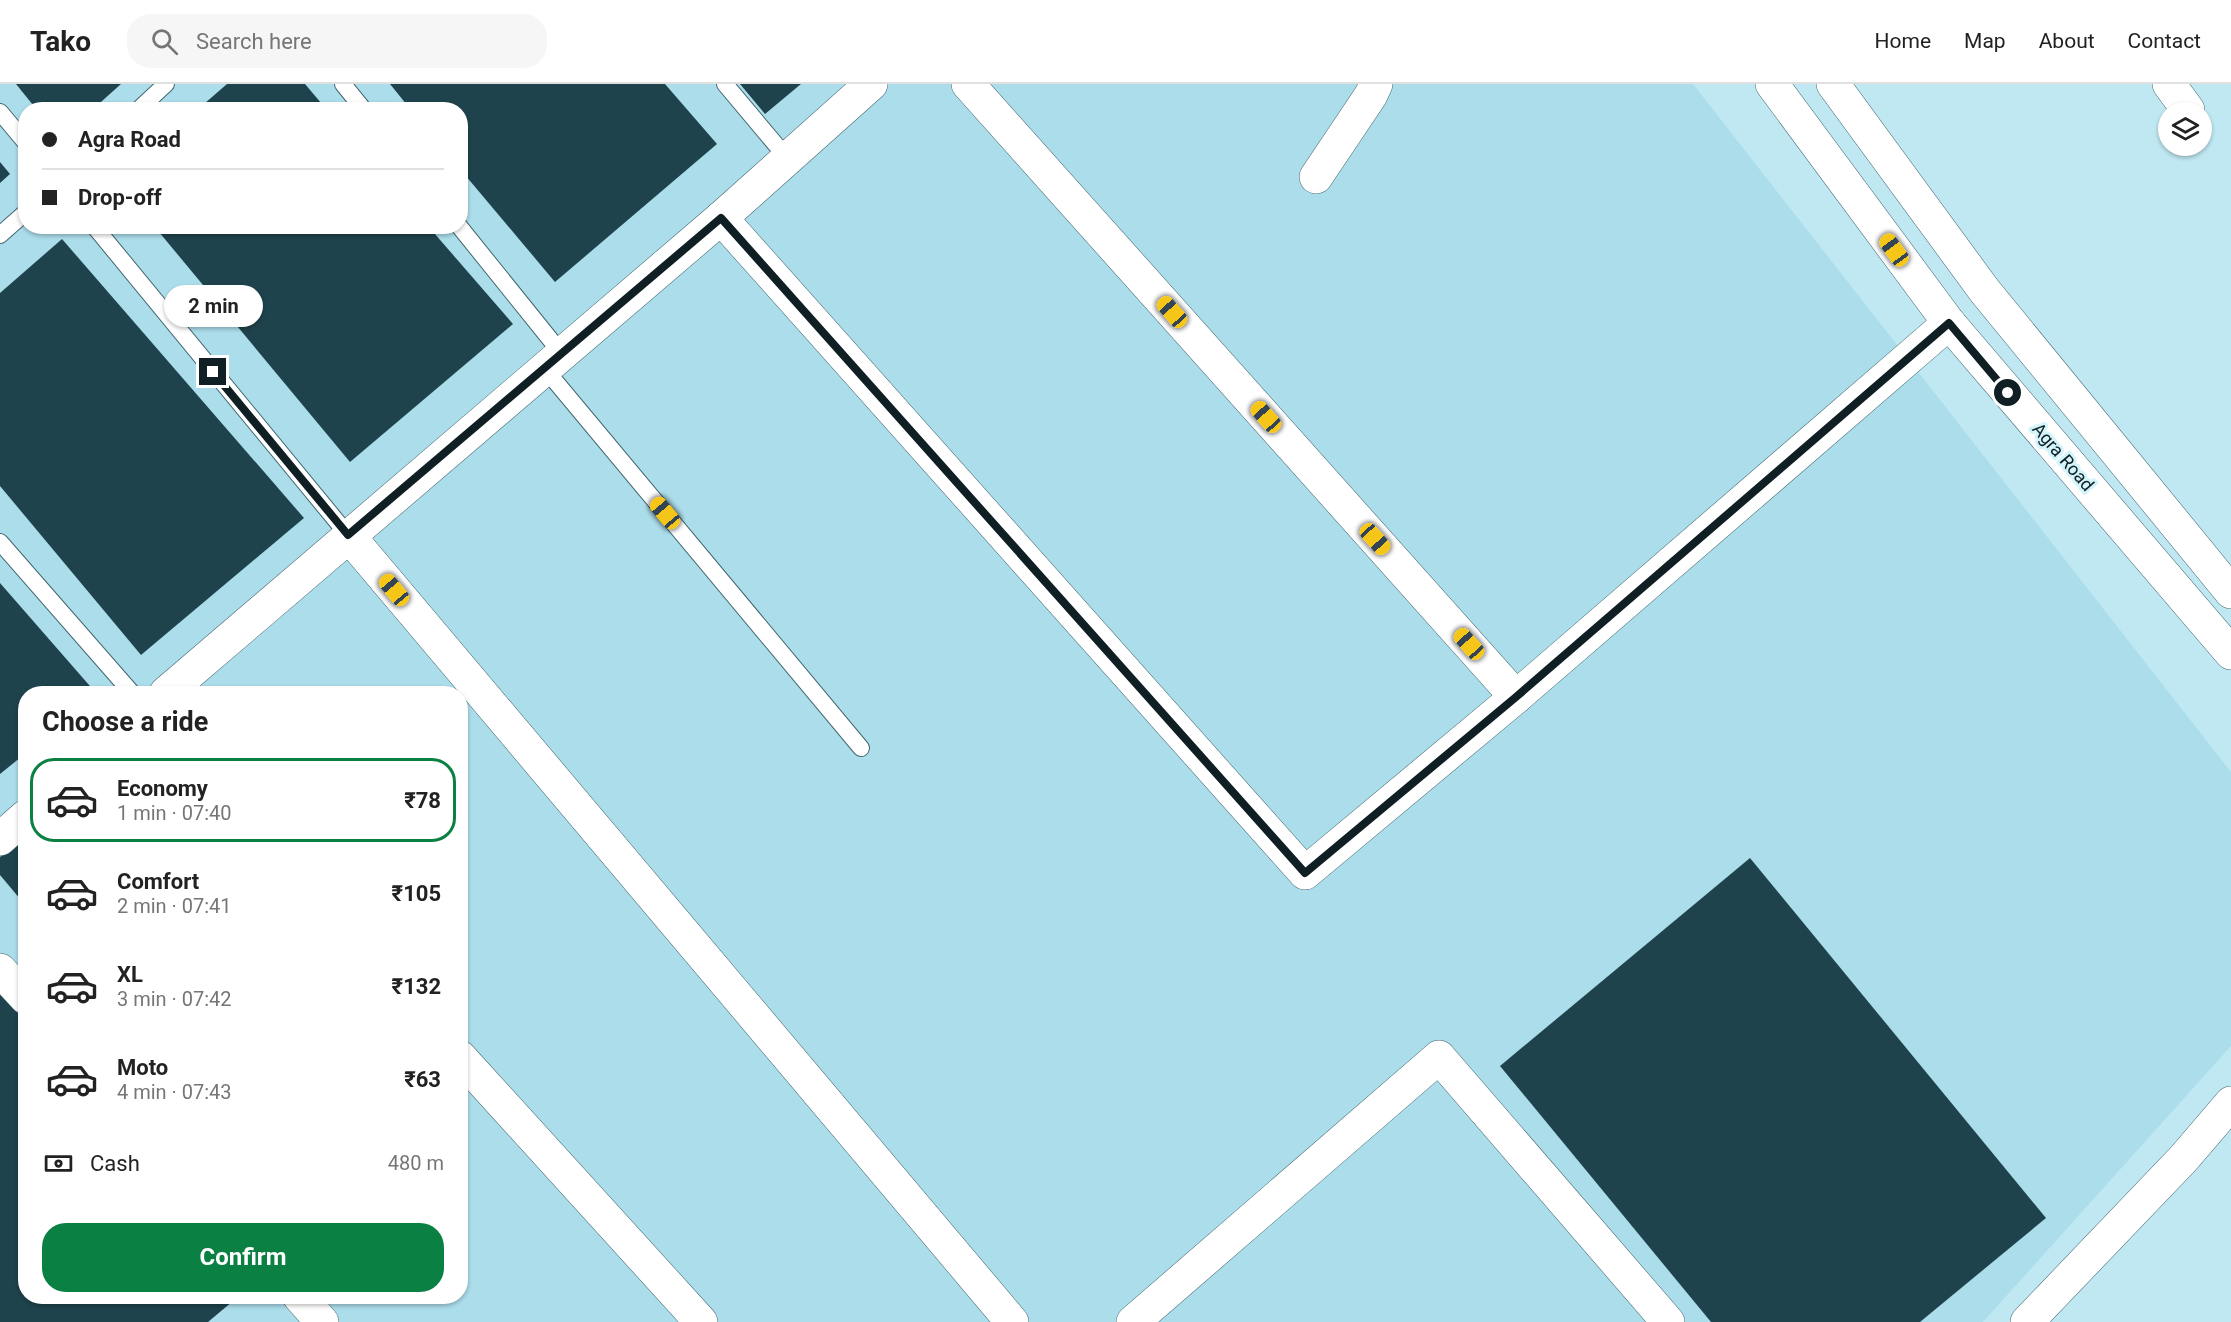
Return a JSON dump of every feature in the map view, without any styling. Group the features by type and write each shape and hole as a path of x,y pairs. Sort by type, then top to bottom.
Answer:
{"main road":[{"path":"174,686 721,218 871,84"},
{"path":"969,84 1516,697"},
{"path":"1316,177 1376,84"},
{"name":"Agra Road","path":"1772,84 1949,323 2231,653"},
{"path":"1833,84 1984,290 2231,592"},
{"path":"721,218 1305,873 1516,697 1949,323"},
{"path":"348,535 1012,1322"},
{"path":"0,839 18,823"},
{"path":"0,970 18,989"},
{"path":"1133,1322 1439,1057 1668,1322"},
{"path":"468,1066 701,1322"},
{"path":"2027,1322 2184,1158 2231,1103"},
{"path":"306,1304 322,1322"}],"lane":[{"path":"147,102 166,84"},
{"path":"343,84 358,102"},
{"path":"725,84 787,158"},
{"path":"0,112 18,133"},
{"path":"0,235 18,219"},
{"path":"101,234 348,535"},
{"path":"465,234 554,361 861,748"},
{"path":"0,542 126,686"}],"shaded area":[{"path":"0,84 1693,84 2231,772 2231,1046 1983,1322 0,1322"}],"building":[{"path":"16,84 121,84 101,102 31,102"},
{"path":"227,84 305,84 320,102 206,102"},
{"path":"390,84 665,84 717,144 555,282 468,179 468,102 405,102"},
{"path":"740,84 801,84 765,114"},
{"path":"0,162 10,174 0,183"},
{"path":"161,234 435,234 513,324 350,462"},
{"path":"62,239 304,518 141,655 0,486 0,293"},
{"path":"0,583 90,686 18,686 18,759 0,774"},
{"path":"18,842 18,896 0,875 0,857"},
{"path":"1750,858 2046,1218 1920,1322 1711,1322 1500,1066"},
{"path":"0,977 18,998 18,1304 229,1304 208,1322 0,1322"}],"route":[{"path":"213,372 348,535 721,218 1305,873 1516,697 1949,323 2008,393"}]}
